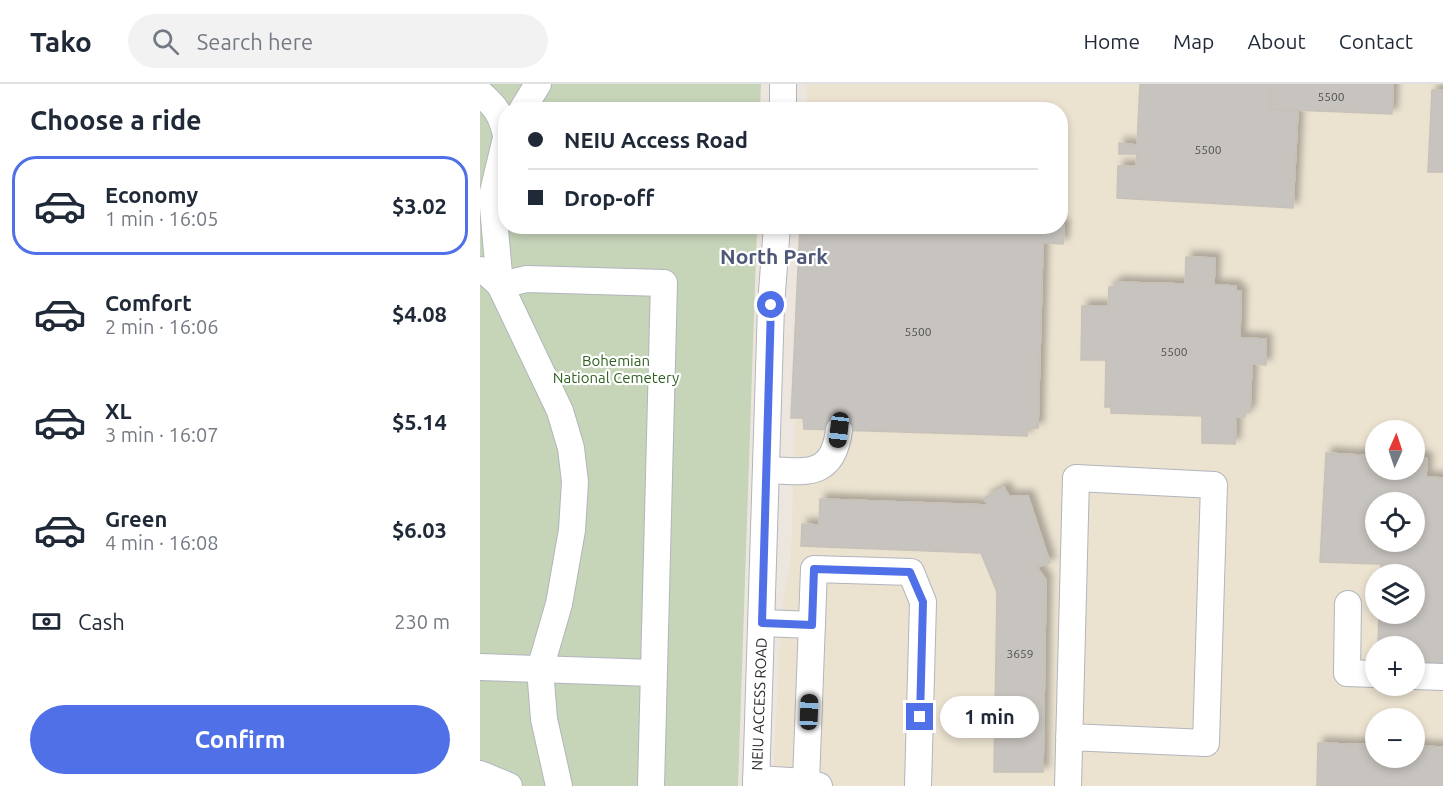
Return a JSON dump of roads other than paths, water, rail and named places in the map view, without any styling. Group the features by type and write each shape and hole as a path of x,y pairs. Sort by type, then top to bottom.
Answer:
{"street":[{"path":"527,102 538,84"},
{"path":"783,84 783,102"},
{"path":"480,93 498,112"},
{"path":"498,163 486,203 500,285 560,411 571,448 575,482 572,530 559,604 540,669 544,719 559,786"},
{"name":"NEIU ACCESS ROAD","path":"756,782 771,305 776,234"},
{"path":"480,270 500,285"},
{"path":"500,285 527,279 664,283 651,786"},
{"path":"767,470 797,472 821,467 830,460 837,448 839,430"},
{"path":"1068,786 1069,737 1076,478 1214,484 1206,743 1069,737"},
{"path":"756,782 813,784 814,569 910,572 923,602 918,786"},
{"path":"1348,604 1347,673 1365,674"},
{"path":"762,623 812,625"},
{"path":"480,667 653,673"},
{"path":"1425,676 1443,677"},
{"path":"480,774 509,786"}],"district":[{"name":"North Park","path":"774,256"}],"park label":[{"name":"Bohemian National Cemetery","path":"616,368"}]}
